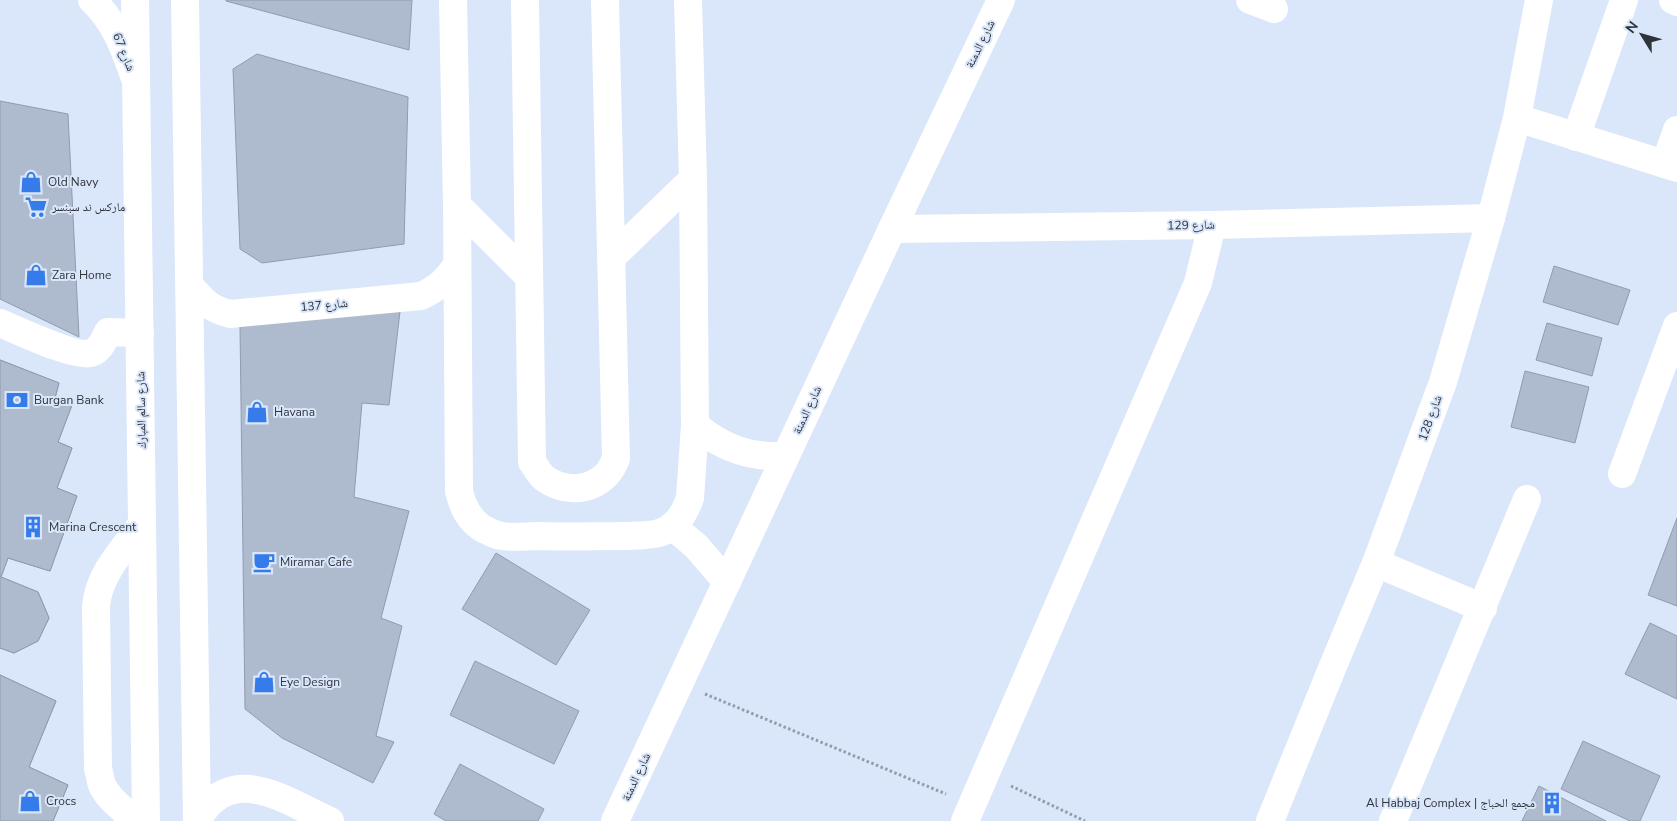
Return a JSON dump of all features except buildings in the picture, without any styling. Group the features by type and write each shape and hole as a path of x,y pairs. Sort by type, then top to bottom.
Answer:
{"street":[{"name":"شارع 67","path":"92,0 102,10 120,37 136,82"},
{"name":"شارع سالم المبارك","path":"135,0 146,821"},
{"path":"185,0 197,821"},
{"path":"453,0 457,205 458,492 469,516 489,532 502,536 650,535 663,532 672,526 686,509 690,498 695,425 693,179 688,0"},
{"path":"525,0 532,462 542,477 558,486 575,489 592,485 607,475 616,459 605,0"},
{"name":"شارع الدمنة","path":"615,821 1001,0"},
{"name":"شارع 128","path":"1270,821 1332,666 1376,563 1443,382 1491,218 1517,118 1540,0"},
{"path":"1576,137 1624,0"},
{"path":"1673,0 1677,2"},
{"path":"1517,118 1671,166 1677,130"},
{"path":"611,258 693,179"},
{"path":"457,205 529,277"},
{"name":"شارع 129","path":"892,229 1212,225 1491,218"},
{"path":"969,813 1198,283 1212,225"},
{"name":"شارع 137","path":"190,286 208,306 230,314 420,296 434,290 446,280 457,265"},
{"path":"0,323 59,347 80,353 91,353 99,348 108,332 140,333"},
{"path":"1622,474 1677,326"},
{"path":"695,425 708,436 737,451 769,456 786,456"},
{"path":"1393,821 1527,500"},
{"path":"137,821 116,803 102,785 98,769 96,606 100,584 105,572 142,524"},
{"path":"672,526 696,546 727,582"},
{"path":"1376,563 1483,608"},
{"path":"197,821 203,809 219,796 238,789 250,788 278,797 330,821"}],"path":[{"path":"680,683 969,813"},
{"path":"985,774 1085,821"}],"place":[{"name":"Old Navy","path":"31,182"},
{"name":"ماركس ند سبنسر","path":"36,207"},
{"name":"Zara Home","path":"36,275"},
{"name":"Burgan Bank","path":"17,400"},
{"name":"Havana","path":"257,412"},
{"name":"Marina Crescent","path":"33,527"},
{"name":"Miramar Cafe","path":"264,562"},
{"name":"Eye Design","path":"264,682"},
{"name":"Crocs","path":"30,801"},
{"name":"Al Habbaj Complex | مجمع الحباج","path":"1552,803"}]}
